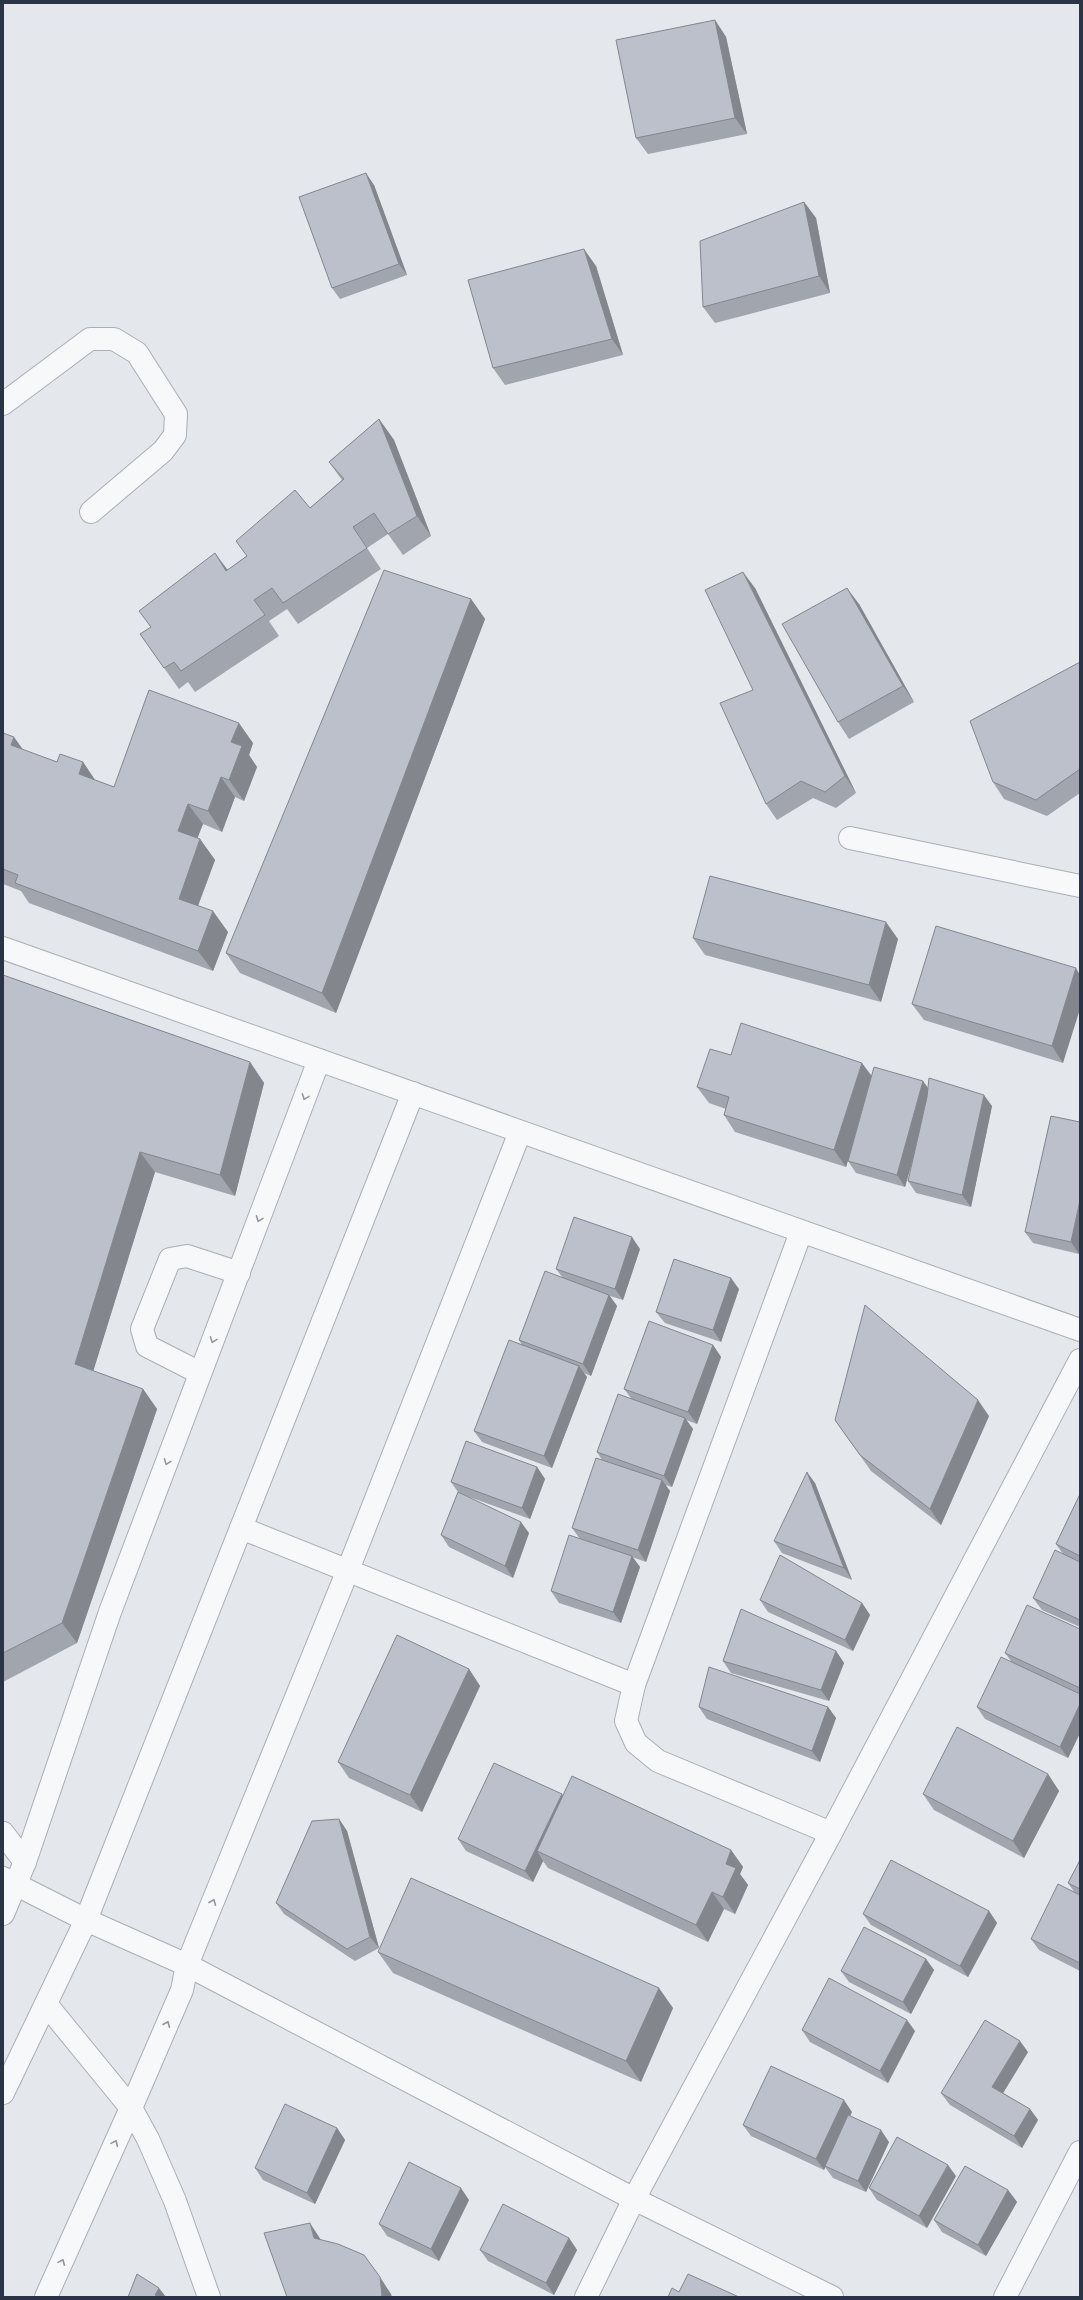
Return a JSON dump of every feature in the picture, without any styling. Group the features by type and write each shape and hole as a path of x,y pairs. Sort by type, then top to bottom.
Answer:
{"street":[{"path":"3,404 90,339 114,339 137,353 176,414 175,435 162,451 91,512"},
{"path":"850,838 1080,886"},
{"path":"3,948 1080,1330"},
{"path":"3,1914 10,1882 25,1862 110,1612 319,1060"},
{"path":"3,2093 86,1920 413,1093"},
{"path":"46,2297 182,1990 187,1965 348,1570 520,1132"},
{"path":"801,1232 634,1685 626,1720 636,1743 658,1761 831,1833"},
{"path":"200,1373 147,1346 142,1329 170,1259 187,1256 239,1273"},
{"path":"586,2297 634,2199 831,1833 1080,1360"},
{"path":"242,1528 634,1685"},
{"path":"3,1832 25,1862"},
{"path":"10,1882 86,1920 187,1965 634,2199 832,2297"},
{"path":"46,2004 131,2108 148,2139 175,2201 209,2297"},
{"path":"1005,2297 1080,2152"}],"building":[{"path":"715,20 735,118 636,138 616,40"},
{"path":"366,173 399,264 332,288 299,197"},
{"path":"804,202 819,276 703,307 700,241"},
{"path":"584,249 612,339 493,368 468,280"},
{"path":"379,419 417,516 388,534 374,513 353,527 367,548 283,603 272,588 254,600 265,615 181,671 174,662 164,668 140,634 151,627 139,611 215,553 226,571 247,556 236,541 295,490 310,508 344,479 329,462"},
{"path":"384,570 471,599 322,993 226,953"},
{"path":"743,572 845,776 825,792 801,781 766,804 720,703 753,690 705,590"},
{"path":"847,588 903,686 838,722 782,624"},
{"path":"1080,662 1080,769 1036,800 993,782 970,721"},
{"path":"149,690 239,723 231,742 242,746 229,780 221,777 208,811 188,804 178,831 200,839 179,899 213,911 198,951 15,883 18,875 3,869 3,733 14,737 11,745 57,762 60,754 83,762 79,774 114,787"},
{"path":"710,876 886,922 869,985 693,938"},
{"path":"936,926 1076,968 1052,1046 912,1004"},
{"path":"3,975 250,1062 220,1175 140,1152 75,1364 143,1389 62,1623 3,1653"},
{"path":"741,1023 862,1063 834,1150 724,1115 729,1097 697,1087 710,1049 731,1055"},
{"path":"874,1067 923,1081 897,1175 848,1161"},
{"path":"929,1078 984,1095 962,1195 908,1181 927,1097"},
{"path":"1051,1116 1080,1122 1080,1200 1071,1242 1025,1232"},
{"path":"574,1217 632,1237 615,1289 556,1269"},
{"path":"674,1259 731,1278 713,1330 656,1312"},
{"path":"545,1271 609,1295 583,1364 519,1340"},
{"path":"865,1305 978,1400 930,1509 860,1455 835,1420"},
{"path":"649,1321 713,1345 688,1412 624,1389"},
{"path":"509,1340 579,1366 544,1456 474,1431"},
{"path":"618,1394 685,1418 664,1476 597,1452"},
{"path":"466,1441 537,1467 522,1508 451,1482"},
{"path":"596,1458 662,1480 638,1550 572,1528"},
{"path":"807,1472 844,1568 774,1541"},
{"path":"458,1492 521,1522 505,1566 441,1535"},
{"path":"1080,1494 1080,1556 1056,1544"},
{"path":"569,1535 632,1556 613,1612 551,1591"},
{"path":"1055,1550 1080,1562 1080,1620 1033,1598"},
{"path":"780,1555 862,1603 845,1640 760,1600"},
{"path":"1027,1605 1080,1629 1080,1688 1005,1653"},
{"path":"741,1609 836,1651 821,1690 723,1661"},
{"path":"397,1635 469,1669 410,1795 338,1762"},
{"path":"1001,1657 1080,1694 1080,1704 1060,1747 977,1707"},
{"path":"709,1667 828,1707 812,1751 699,1707"},
{"path":"957,1727 1048,1774 1013,1841 923,1794"},
{"path":"494,1763 562,1794 525,1871 458,1839"},
{"path":"572,1776 731,1850 726,1864 736,1868 723,1897 712,1892 696,1925 537,1851"},
{"path":"339,1819 370,1937 347,1949 276,1903 312,1821"},
{"path":"891,1860 989,1911 960,1966 863,1914"},
{"path":"1080,1860 1080,1889 1068,1883"},
{"path":"411,1878 659,1988 626,2061 378,1952"},
{"path":"1058,1884 1080,1895 1080,1963 1031,1939"},
{"path":"864,1927 926,1959 903,2002 841,1971"},
{"path":"829,1978 907,2020 880,2071 802,2030"},
{"path":"985,2020 1020,2041 992,2087 1030,2109 1014,2136 941,2093"},
{"path":"771,2066 844,2100 816,2159 743,2125"},
{"path":"285,2104 337,2128 307,2193 255,2168"},
{"path":"848,2115 881,2130 858,2181 825,2166"},
{"path":"897,2137 948,2165 919,2216 869,2188"},
{"path":"409,2162 461,2188 431,2249 379,2224"},
{"path":"965,2166 1008,2190 978,2245 934,2220"},
{"path":"503,2204 569,2238 546,2283 480,2250"},
{"path":"310,2223 314,2238 338,2244 364,2255 380,2277 381,2297 287,2297 264,2233"},
{"path":"137,2274 159,2288 155,2295 158,2297 128,2297"},
{"path":"688,2274 739,2297 668,2297 672,2288 679,2292"}]}
